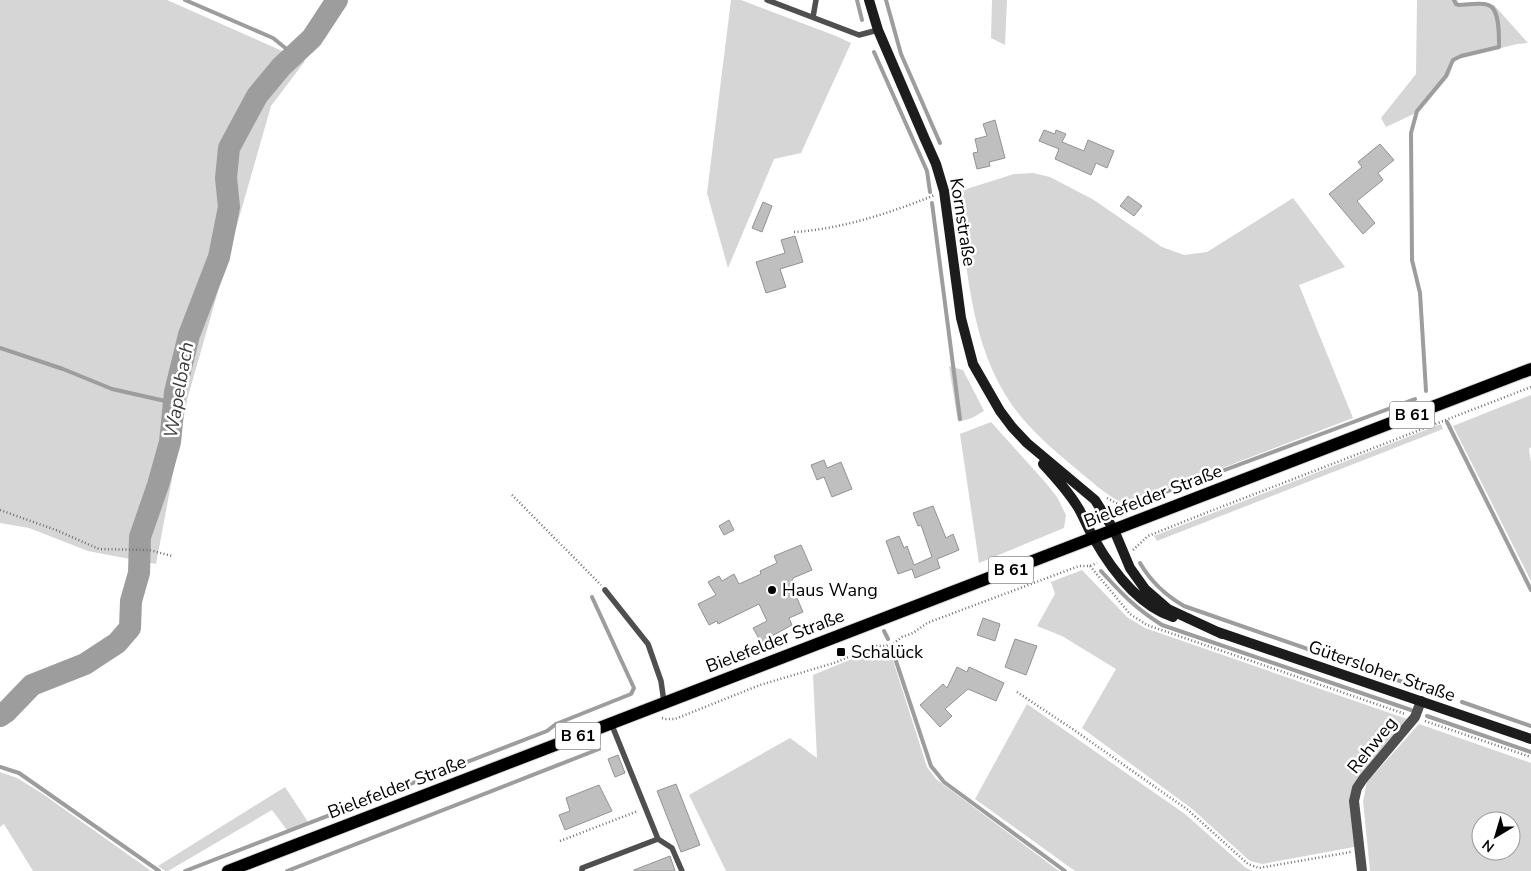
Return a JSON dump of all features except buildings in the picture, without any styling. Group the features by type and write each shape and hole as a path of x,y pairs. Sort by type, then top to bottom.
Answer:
{"main road":[{"name":"Bielefelder Straße","path":"228,871 1531,369"}],"street":[{"name":"Kornstraße","path":"869,0 878,30 932,155 944,191 961,318 973,364 1036,456 1059,481 1079,509 1094,538"},
{"name":"Kornstraße","path":"1027,443 1095,500 1114,530"},
{"name":"Gütersloher Straße","path":"1114,530 1130,568 1145,589 1168,609 1222,634"},
{"name":"Gütersloher Straße","path":"1094,538 1119,576 1139,597 1165,614 1531,739"},
{"name":"Rehweg","path":"1362,871 1354,800 1357,788 1415,718 1421,701"}],"lane":[{"path":"767,0 859,34 878,30"},
{"path":"813,17 816,0"},
{"path":"605,590 648,644 661,681 664,702"},
{"path":"611,723 658,839 672,848 682,871"},
{"path":"582,871 582,868 658,839"}],"path":[{"path":"794,232 818,230 849,223 906,207 944,191"},
{"path":"1104,497 1122,506 1134,506 1148,536 1531,387"},
{"path":"512,495 605,590"},
{"path":"0,510 56,530 99,549 149,550 172,556"},
{"path":"659,716 666,719 675,719 760,685 837,662 868,648 894,644 902,637 913,633 927,623 1079,566 1090,566 1130,614 1147,625 1531,757"},
{"path":"1017,692 1188,810 1248,864 1259,868 1360,850"},
{"path":"560,841 645,808"}],"shaded area":[{"path":"0,0 167,0 305,61 271,106 187,400 156,564 88,551 29,528 0,523"},
{"path":"731,0 741,0 851,43 801,153 774,159 728,268 707,193"},
{"path":"992,0 1007,0 1005,45 991,38"},
{"path":"1417,0 1457,0 1458,3 1494,5 1528,43 1454,60 1449,76 1420,111 1386,127 1381,118 1416,74"},
{"path":"1033,173 1050,177 1094,200 1162,247 1184,255 1207,252 1293,198 1345,267 1299,285 1353,418 1136,501 1125,503 1114,499 1102,490 1058,454 1036,433 1005,394 991,368 981,340 974,311 968,281 957,192 1014,174"},
{"path":"949,366 963,370 984,411 972,418 958,422"},
{"path":"1531,395 1531,447 1529,449 1531,462 1531,581 1453,426"},
{"path":"991,422 1045,482 1057,497 1066,515 1064,528 979,563 960,434"},
{"path":"1441,424 1443,429 1157,541 1154,536"},
{"path":"1082,570 1127,617 1145,628 1407,719 1359,776 1353,787 1354,847 1262,864 1250,861 1191,808 1082,728 1116,669 1062,636 1037,626 1055,594 1051,582"},
{"path":"890,651 927,767 936,779 1059,871 726,871 689,795 790,738 817,758 813,675 869,652"},
{"path":"1027,704 1185,814 1246,868 1253,871 1075,871 975,799"},
{"path":"1419,724 1531,763 1531,871 1370,871 1363,801 1367,782"},
{"path":"0,772 17,778 40,792 151,871 33,871 4,824 0,827"},
{"path":"285,787 308,822 287,830 272,810 168,871 158,866"}],"waterway":[{"path":"185,0 273,38 294,55"},
{"name":"Wapelbach","path":"0,716 32,685 85,664 117,643 130,628 131,601 139,573 140,537 158,485 170,442 175,392 189,335 219,257 229,207 226,178 229,148 257,96 281,67 312,38 337,0"},
{"path":"857,0 862,20"},
{"path":"886,0 901,54 940,143"},
{"path":"1426,391 1420,293 1412,260 1411,133 1417,111 1446,76 1453,60 1461,56 1499,47 1497,17 1492,7 1481,4 1459,5 1454,0"},
{"path":"874,52 927,171 930,192"},
{"path":"932,203 960,419"},
{"path":"0,348 63,369 112,389 174,403"},
{"path":"1144,500 1415,399"},
{"path":"1447,422 1531,590"},
{"path":"1140,563 1159,588 1184,606 1443,696"},
{"path":"1101,571 1129,600 1162,625 1411,710"},
{"path":"185,871 547,731 556,724 631,694 634,688 592,597"},
{"path":"884,631 888,639"},
{"path":"892,649 931,766 944,782 1065,871"},
{"path":"1462,702 1531,726"},
{"path":"1427,716 1531,752"},
{"path":"287,871 599,749"},
{"path":"0,767 19,773 159,871"}],"place":[{"name":"Haus Wang","path":"772,590"},
{"name":"Schalück","path":"841,652"}]}
